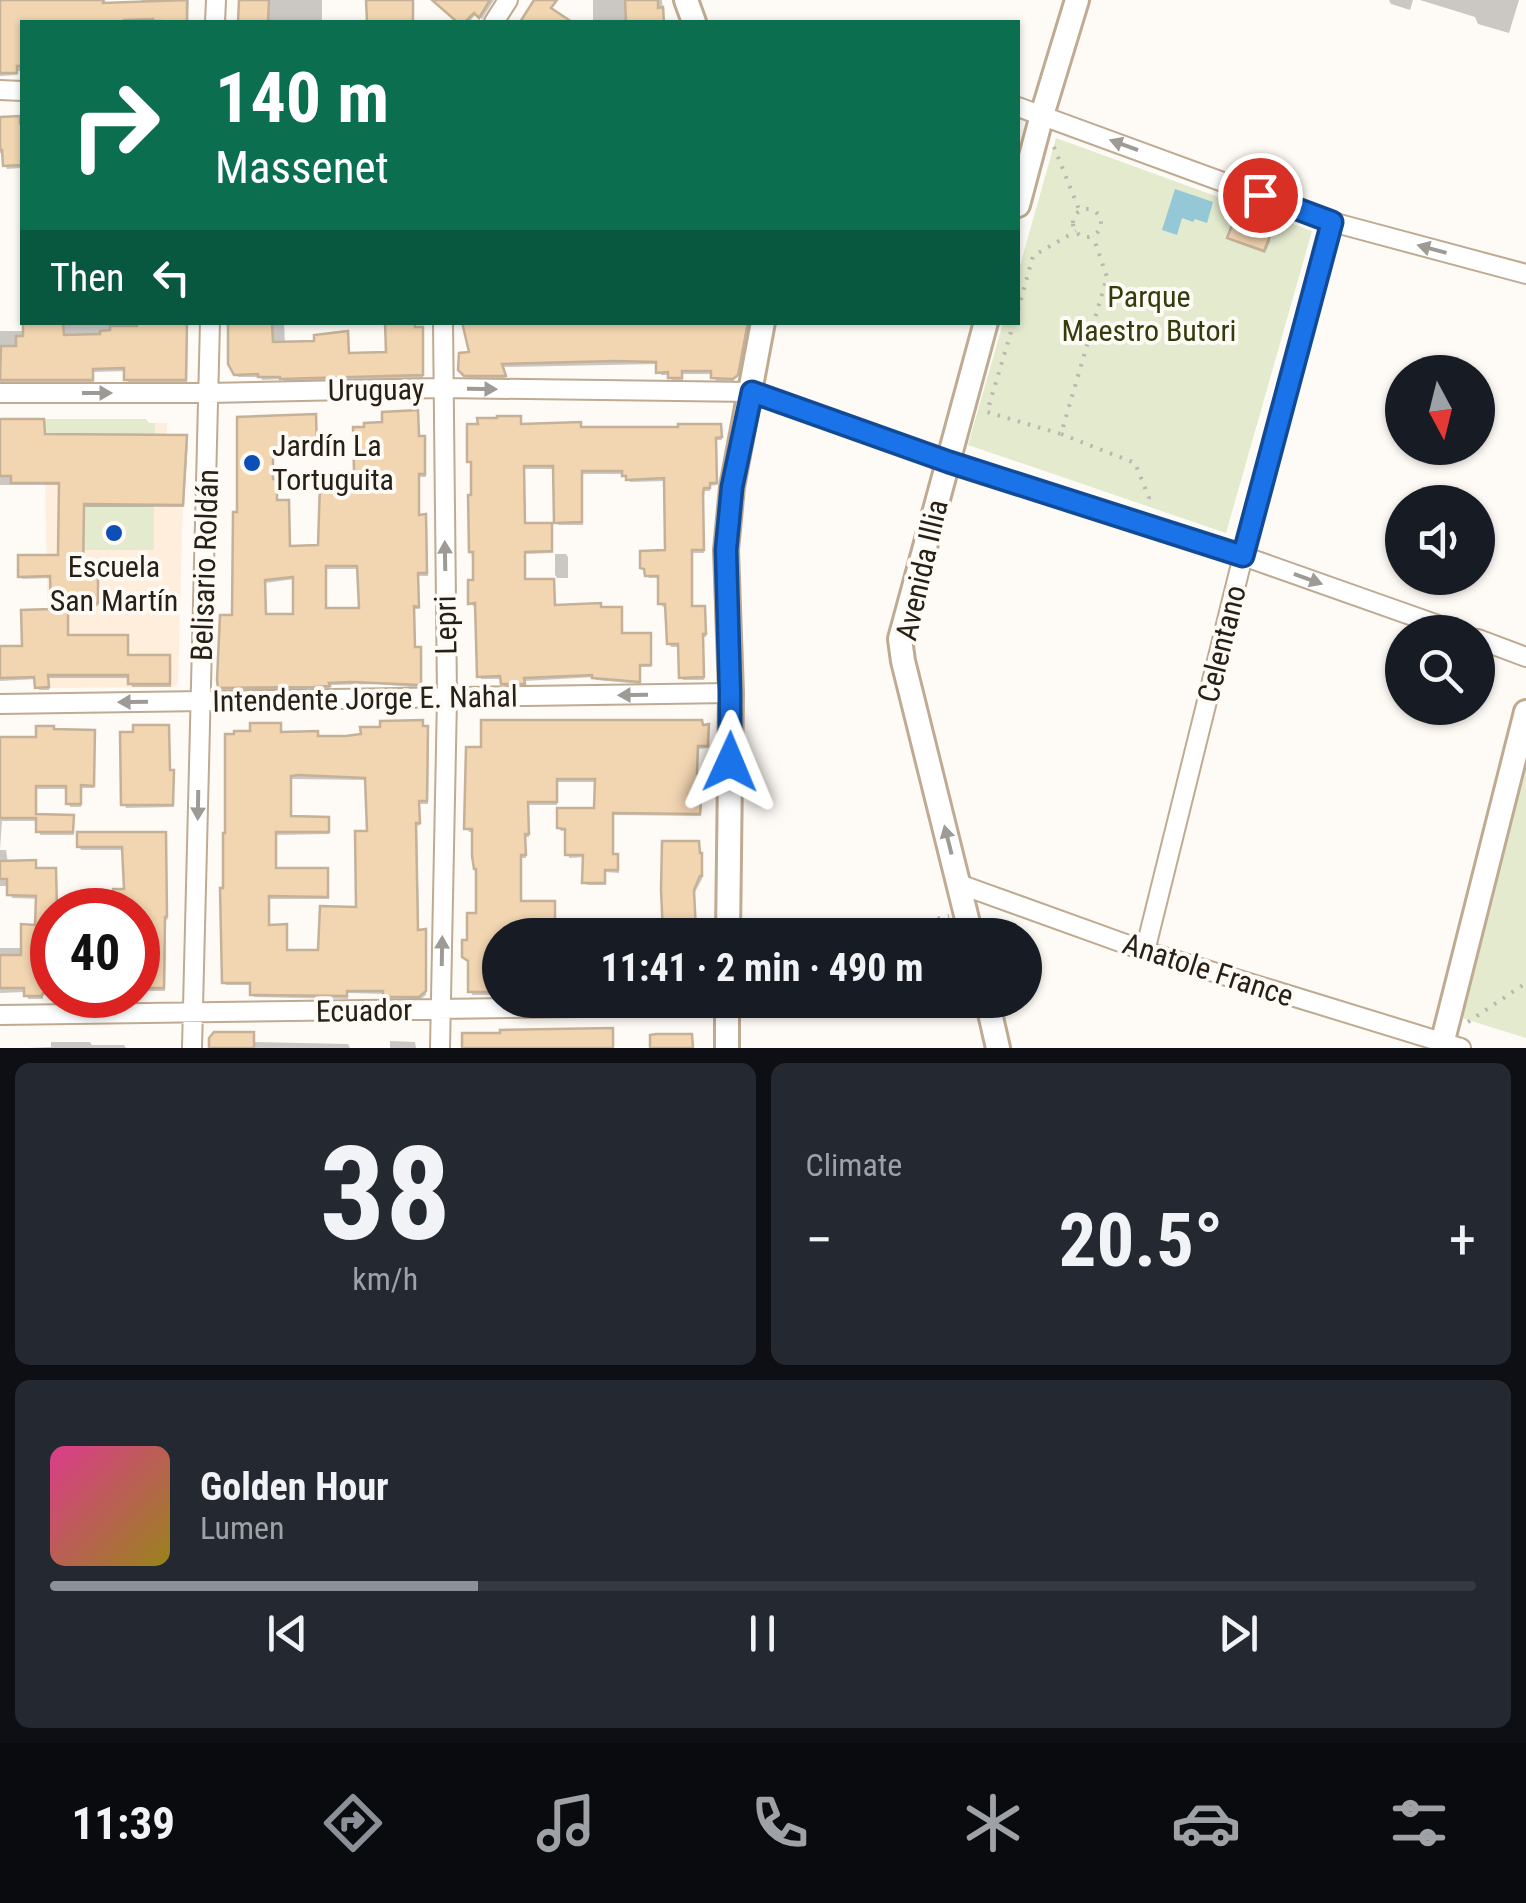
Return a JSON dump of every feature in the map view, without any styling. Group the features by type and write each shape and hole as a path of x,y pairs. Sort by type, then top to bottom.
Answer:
{"street":[{"path":"1020,198 1078,0"},
{"path":"1020,108 1332,222 1526,274"},
{"name":"Celentano","path":"1145,951 1243,556 1332,222"},
{"name":"Belisario Roldán","path":"192,1048 210,325"},
{"name":"Lepri","path":"440,1048 447,698 442,325"},
{"path":"728,918 730,693 726,550 732,487 763,325"},
{"name":"Avenida Illia","path":"966,918 900,638 985,325"},
{"name":"Uruguay","path":"0,393 442,388 752,392 949,462 1243,556 1410,615"},
{"path":"1495,645 1526,656"},
{"name":"Intendente Jorge E. Nahal","path":"0,704 730,693"},
{"path":"1448,1046 1526,712"},
{"name":"Anatole France","path":"958,884 1145,951 1448,1046"},
{"name":"Ecuador","path":"0,1015 482,1009"},
{"path":"727,1018 727,1048"},
{"path":"991,1018 998,1048"}],"path":[{"path":"1054,147 1080,212"},
{"path":"1089,210 1100,217 1101,226 1093,236 1084,237 1076,232 1074,218 1080,212 1089,210"},
{"path":"1020,303 1034,256 1076,232"},
{"path":"1062,434 1108,277 1093,236"},
{"path":"1013,325 987,412 1062,434 1135,463 1148,498 1140,523"},
{"path":"1448,1046 1474,1016 1526,983"}],"shaded area":[{"name":"Escuela San Martín","path":"44,419 146,419 149,423 167,423 167,435 187,435 178,683 174,687 49,688"}],"green space":[{"name":"Parque Maestro Butori","path":"1056,138 1312,231 1226,533 968,445 1002,325 1020,325 1020,266"},
{"path":"44,419 146,419 155,423 155,435 45,434"},
{"path":"84,504 154,505 154,550 83,550"},
{"path":"1526,759 1526,1038 1462,1018"}],"water":[{"path":"1175,189 1213,202 1207,223 1182,218 1177,235 1162,230"}],"building":[{"path":"0,0 103,3 187,0 187,20 20,20 20,66 17,73 0,73"},
{"path":"239,0 269,0 268,20 238,20"},
{"path":"366,0 413,0 413,20 367,20"},
{"path":"432,0 490,0 479,18 474,13 467,20 455,20"},
{"path":"534,0 557,0 551,8 569,20 521,20"},
{"path":"625,0 658,0 658,8 663,7 664,20 626,20"},
{"path":"20,116 20,165 3,166 0,117"},
{"path":"1238,210 1259,218 1255,230 1270,236 1264,251 1227,238"},
{"path":"23,325 63,325 64,335 100,334 110,330 110,326 187,325 186,380 124,380 124,368 93,369 93,380 0,380 1,346 16,346 16,336 23,336"},
{"path":"228,325 272,325 273,342 314,341 314,335 348,331 349,353 386,352 385,325 423,327 423,375 280,379 258,374 234,375 228,364"},
{"path":"463,325 747,325 738,375 733,379 711,378 711,371 682,371 682,378 668,378 668,372 656,373 656,362 615,361 502,364 506,376 464,376 458,370 459,353 469,352"},
{"path":"418,410 419,436 425,436 425,474 419,474 419,515 426,514 427,573 418,573 419,607 414,606 415,647 421,647 421,685 351,682 314,687 218,688 220,615 232,615 237,417 316,414 317,448 273,449 277,500 289,500 290,546 318,545 320,484 339,484 338,472 354,471 353,427 382,422 382,412","holes":["326,566 357,566 359,608 326,608","293,577 293,614 266,614 265,580"]},
{"path":"521,416 521,424 581,422 581,427 721,424 722,437 716,438 717,483 710,483 710,488 703,492 704,550 692,550 692,606 705,606 704,677 679,678 678,644 667,644 665,604 658,604 658,576 645,576 640,568 640,551 665,550 664,478 626,480 622,471 582,471 582,522 554,523 553,466 524,466 525,523 552,523 552,551 525,552 525,579 554,579 555,605 601,603 601,607 622,607 622,633 651,633 651,665 640,665 640,682 592,675 524,678 525,684 501,684 500,676 477,677 475,603 468,604 473,552 469,552 471,462 467,462 467,424 478,424 477,418"},
{"path":"0,419 44,419 45,434 187,435 183,505 84,504 83,578 98,578 98,603 68,603 68,635 128,635 128,655 170,655 170,684 128,684 128,675 48,675 49,687 35,688 34,677 0,678 0,646 22,646 21,610 51,609 50,576 18,577 18,555 58,555 59,483 11,483 11,476 0,476"},
{"path":"423,720 423,726 428,726 427,801 419,801 420,823 416,823 418,930 426,929 426,991 419,997 383,997 383,991 347,991 347,996 250,995 250,983 222,983 220,888 225,833 225,734 250,731 250,723 281,723 281,732 318,731 318,736 346,736 361,734 360,727 380,727 380,721","holes":["291,776 365,778 367,831 355,831 356,907 320,906 318,950 287,950 287,924 269,925 269,896 328,897 328,868 276,868 276,832 329,832 329,817 291,816"]},
{"path":"481,720 702,720 703,725 709,724 708,746 698,746 697,774 703,774 700,814 613,813 613,854 618,854 618,870 605,870 605,883 582,883 583,855 565,855 565,829 557,828 557,808 594,808 595,779 557,779 557,802 528,802 529,834 525,834 526,855 521,855 521,901 555,901 555,918 482,918 482,992 468,992 468,961 462,957 462,940 467,940 467,913 476,913 476,869 472,829 464,829 466,747 481,747"},
{"path":"133,725 169,725 173,805 121,805 120,732 133,732"},
{"path":"36,726 95,730 94,786 81,785 81,804 66,804 66,786 36,786 36,814 74,815 73,832 36,832 36,818 0,818 0,737 36,737"},
{"path":"77,832 166,832 164,988 160,988 160,888 124,888 122,847 77,847"},
{"path":"662,841 699,841 702,876 694,890 695,918 662,918"},
{"path":"36,860 36,868 56,868 56,888 30,888 30,896 7,895 7,879 0,879 0,861"},
{"path":"21,924 30,925 30,996 24,996 24,988 0,988 0,955 21,955"},
{"path":"613,1028 613,1048 462,1048 462,1033"},
{"path":"214,1032 254,1032 254,1048 209,1048"},
{"path":"692,1034 693,1048 650,1048 650,1035"}],"place":[{"name":"Jardín La Tortuguita","path":"252,463"},
{"name":"Escuela San Martín","path":"114,533"}],"route":[{"path":"730,762 726,550 732,487 752,392 949,462 1243,556 1332,222 1260,195"}]}
